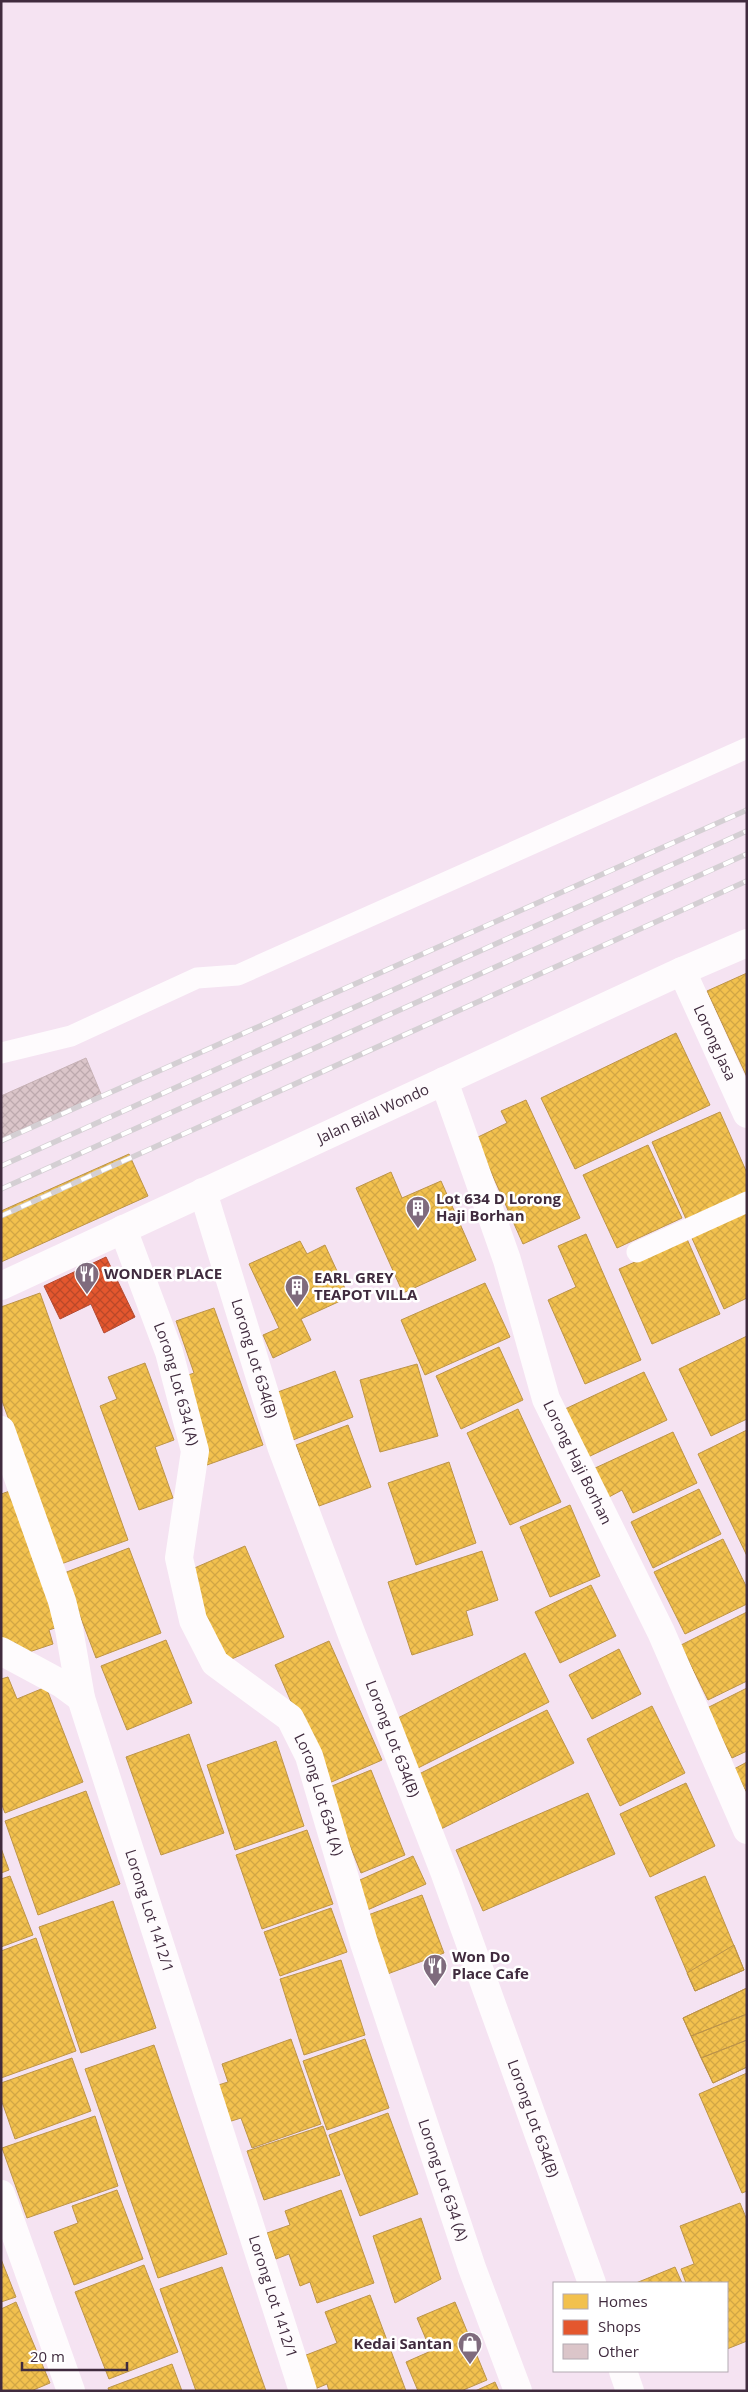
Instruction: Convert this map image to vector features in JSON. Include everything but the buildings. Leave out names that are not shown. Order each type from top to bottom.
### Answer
[{"type":"street","name":"Jalan Bilal Wondo","points":[[1,1286],[123,1228],[682,971],[747,943]]},
{"type":"street","name":"Lorong Jasa","points":[[682,971],[747,1114]]},
{"type":"street","name":"Lorong Haji Borhan","points":[[444,1081],[507,1260],[546,1399],[661,1632],[747,1830]]},
{"type":"street","name":"Lorong Lot 634(B)","points":[[203,1192],[281,1446],[355,1645],[445,1874],[592,2282]]},
{"type":"street","name":"Lorong Lot 634 (A)","points":[[123,1228],[169,1352],[195,1450],[179,1558],[193,1620],[215,1663],[290,1718],[309,1756],[364,1943],[472,2268],[518,2391]]},
{"type":"street","name":"Lorong Lot 1412/1","points":[[1,1430],[62,1601],[81,1698],[302,2391]]},
{"type":"street","points":[[1,1650],[62,1684],[81,1698]]},
{"type":"street","points":[[1,2194],[71,2391]]},
{"type":"street","points":[[623,2372],[630,2391]]},
{"type":"lane","points":[[1,1053],[71,1036],[198,978],[238,976],[747,748]]},
{"type":"lane","points":[[637,1252],[747,1202]]},
{"type":"railway","points":[[1,1141],[747,810]]},
{"type":"railway","points":[[1,1166],[747,831]]},
{"type":"railway","points":[[1,1189],[747,854]]},
{"type":"railway","points":[[1,1216],[747,881]]},
{"type":"place","name":"Lot 634 D Lorong Haji Borhan","points":[[418,1229]]},
{"type":"place","name":"WONDER PLACE","points":[[87,1295]]},
{"type":"place","name":"EARL GREY TEAPOT VILLA","points":[[297,1308]]},
{"type":"place","name":"Won Do Place Cafe","points":[[435,1987]]},
{"type":"place","name":"Kedai Santan","points":[[470,2365]]}]
